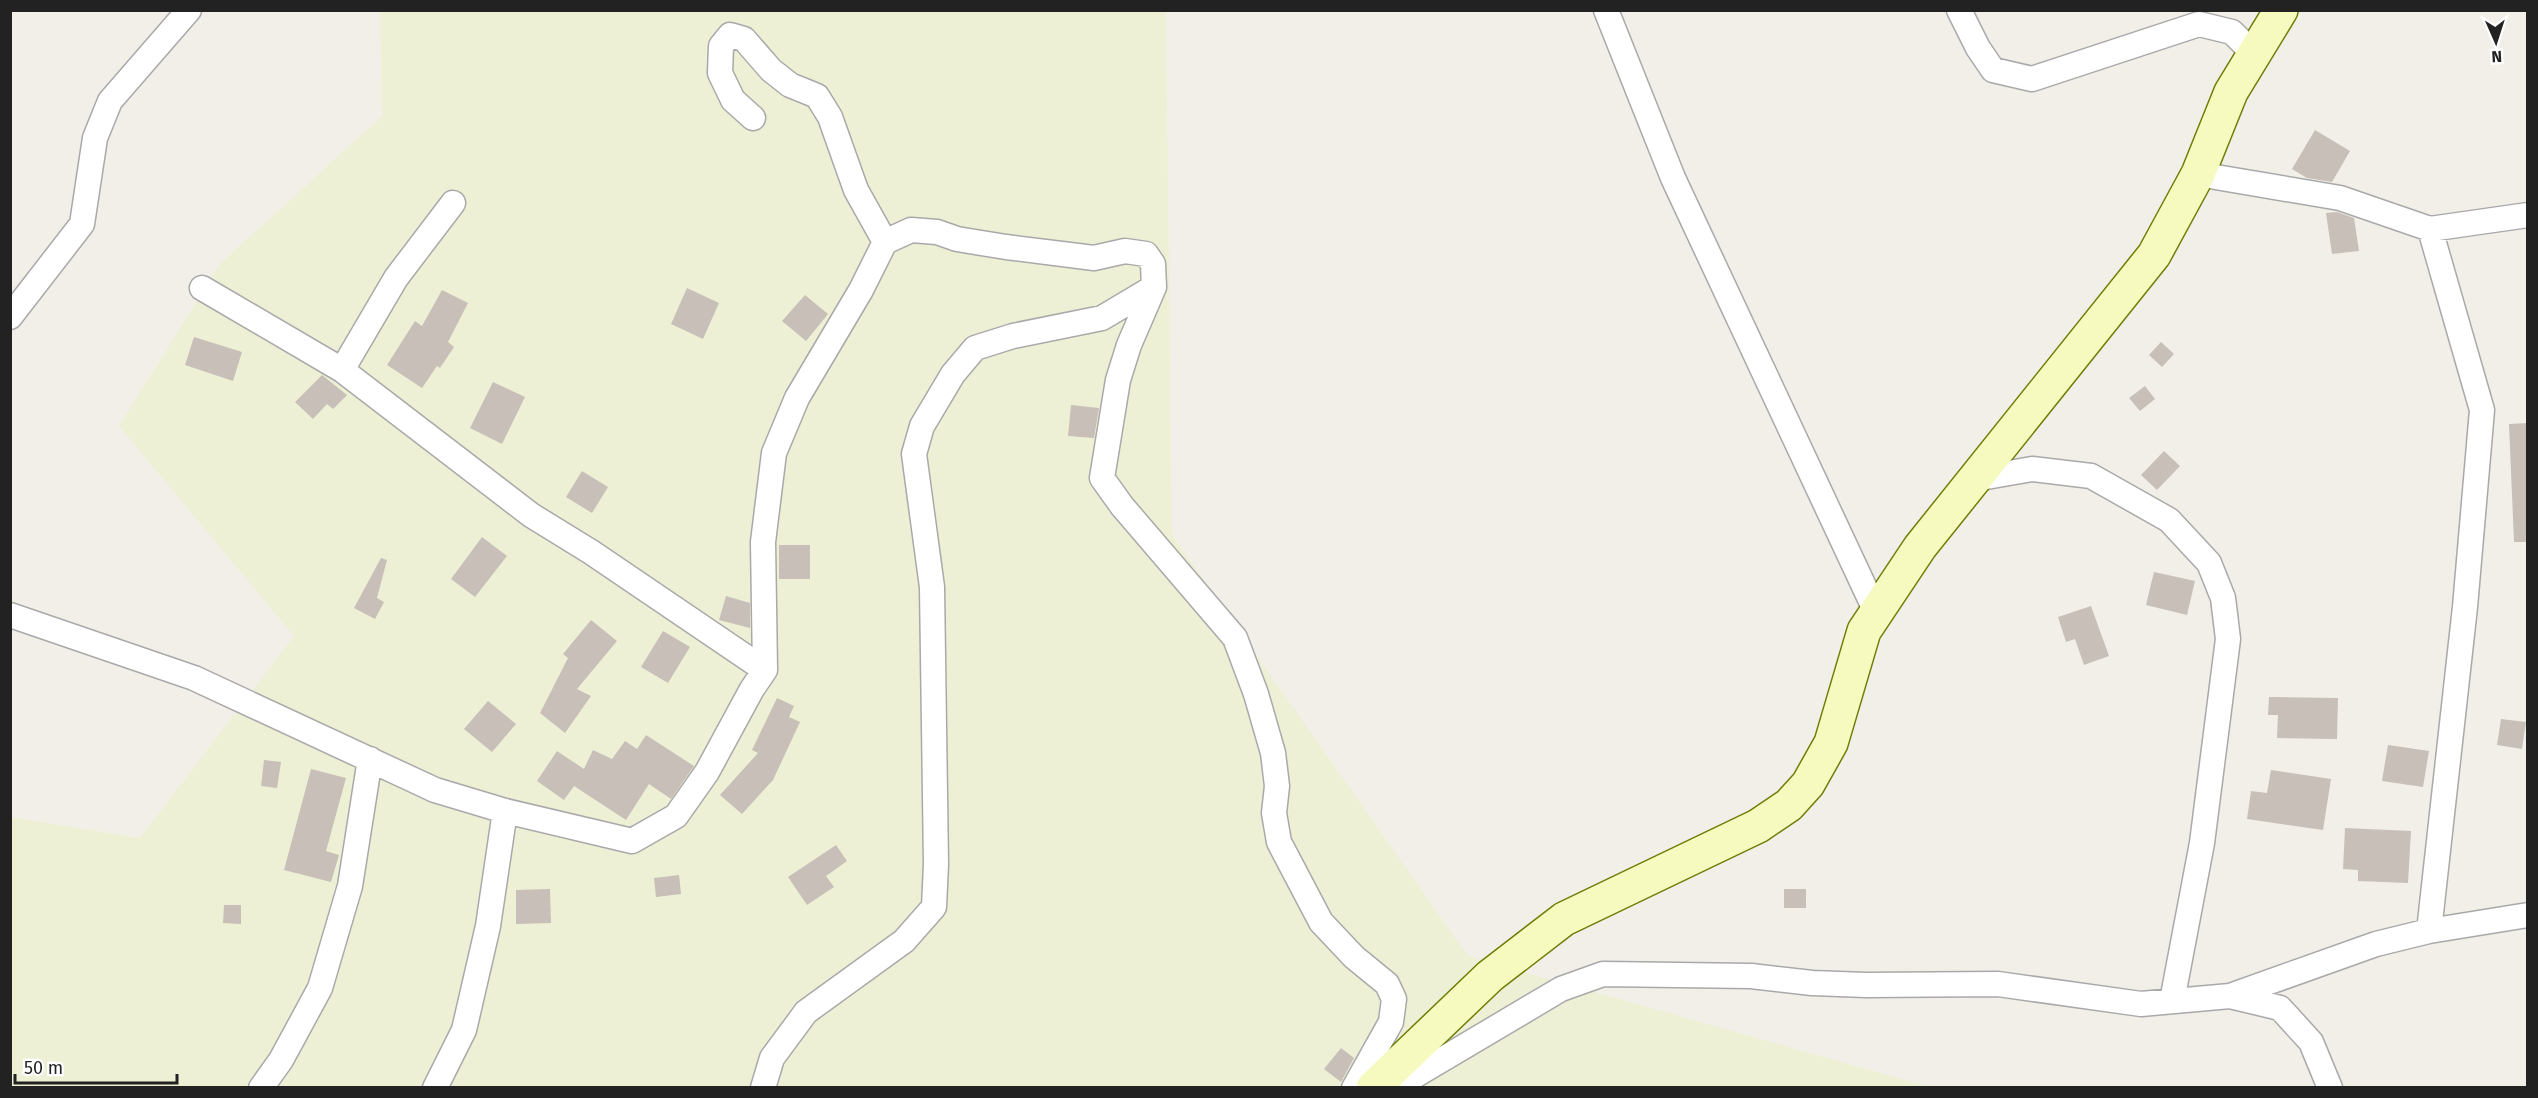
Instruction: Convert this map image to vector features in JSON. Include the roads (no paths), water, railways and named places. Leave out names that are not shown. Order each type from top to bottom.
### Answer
[{"type":"street","points":[[10,317],[81,224],[95,138],[110,101],[189,10]]},
{"type":"street","points":[[1606,10],[1674,178],[1877,614]]},
{"type":"street","points":[[1959,10],[1978,48],[1993,70],[2032,79],[2199,24],[2232,32],[2254,54]]},
{"type":"street","points":[[1372,1088],[1490,976],[1564,919],[1758,826],[1789,805],[1808,784],[1831,743],[1864,631],[1920,547],[2154,255],[2198,174],[2231,92],[2281,10]]},
{"type":"street","points":[[753,118],[733,100],[720,73],[720,46],[730,35],[744,39],[771,70],[790,86],[817,96],[830,117],[856,190],[885,242]]},
{"type":"street","points":[[2198,174],[2340,198],[2430,229],[2528,215]]},
{"type":"street","points":[[342,370],[396,278],[453,203]]},
{"type":"street","points":[[2428,931],[2466,607],[2482,410],[2430,229]]},
{"type":"street","points":[[10,615],[194,678],[435,790],[505,811],[632,841],[676,816],[707,772],[752,688],[765,669],[763,542],[774,453],[797,398],[861,290],[885,242],[911,230],[937,232],[957,239],[1006,247],[1094,258],[1125,251],[1146,255],[1154,264],[1154,287],[1129,345],[1118,380],[1102,478],[1122,506],[1235,638],[1256,694],[1273,753],[1277,786],[1274,813],[1279,842],[1321,922],[1354,957],[1387,984],[1394,999],[1391,1022],[1354,1088]]},
{"type":"street","points":[[763,1088],[772,1058],[806,1012],[904,941],[934,907],[936,864],[932,587],[915,454],[922,426],[952,374],[975,348],[1013,336],[1102,318],[1154,287]]},
{"type":"street","points":[[202,288],[342,370],[531,515],[591,552],[765,669]]},
{"type":"street","points":[[1975,479],[2032,469],[2091,476],[2169,520],[2209,563],[2223,598],[2228,639],[2202,843],[2172,1001]]},
{"type":"street","points":[[261,1088],[281,1060],[320,988],[350,886],[370,759]]},
{"type":"street","points":[[435,1088],[464,1030],[488,926],[505,811]]},
{"type":"street","points":[[1394,1088],[1561,989],[1603,974],[1751,976],[1812,983],[1866,985],[1998,984],[2141,1004],[2230,996],[2376,944],[2428,931],[2528,915]]},
{"type":"street","points":[[2230,996],[2280,1008],[2312,1042],[2330,1088]]}]
